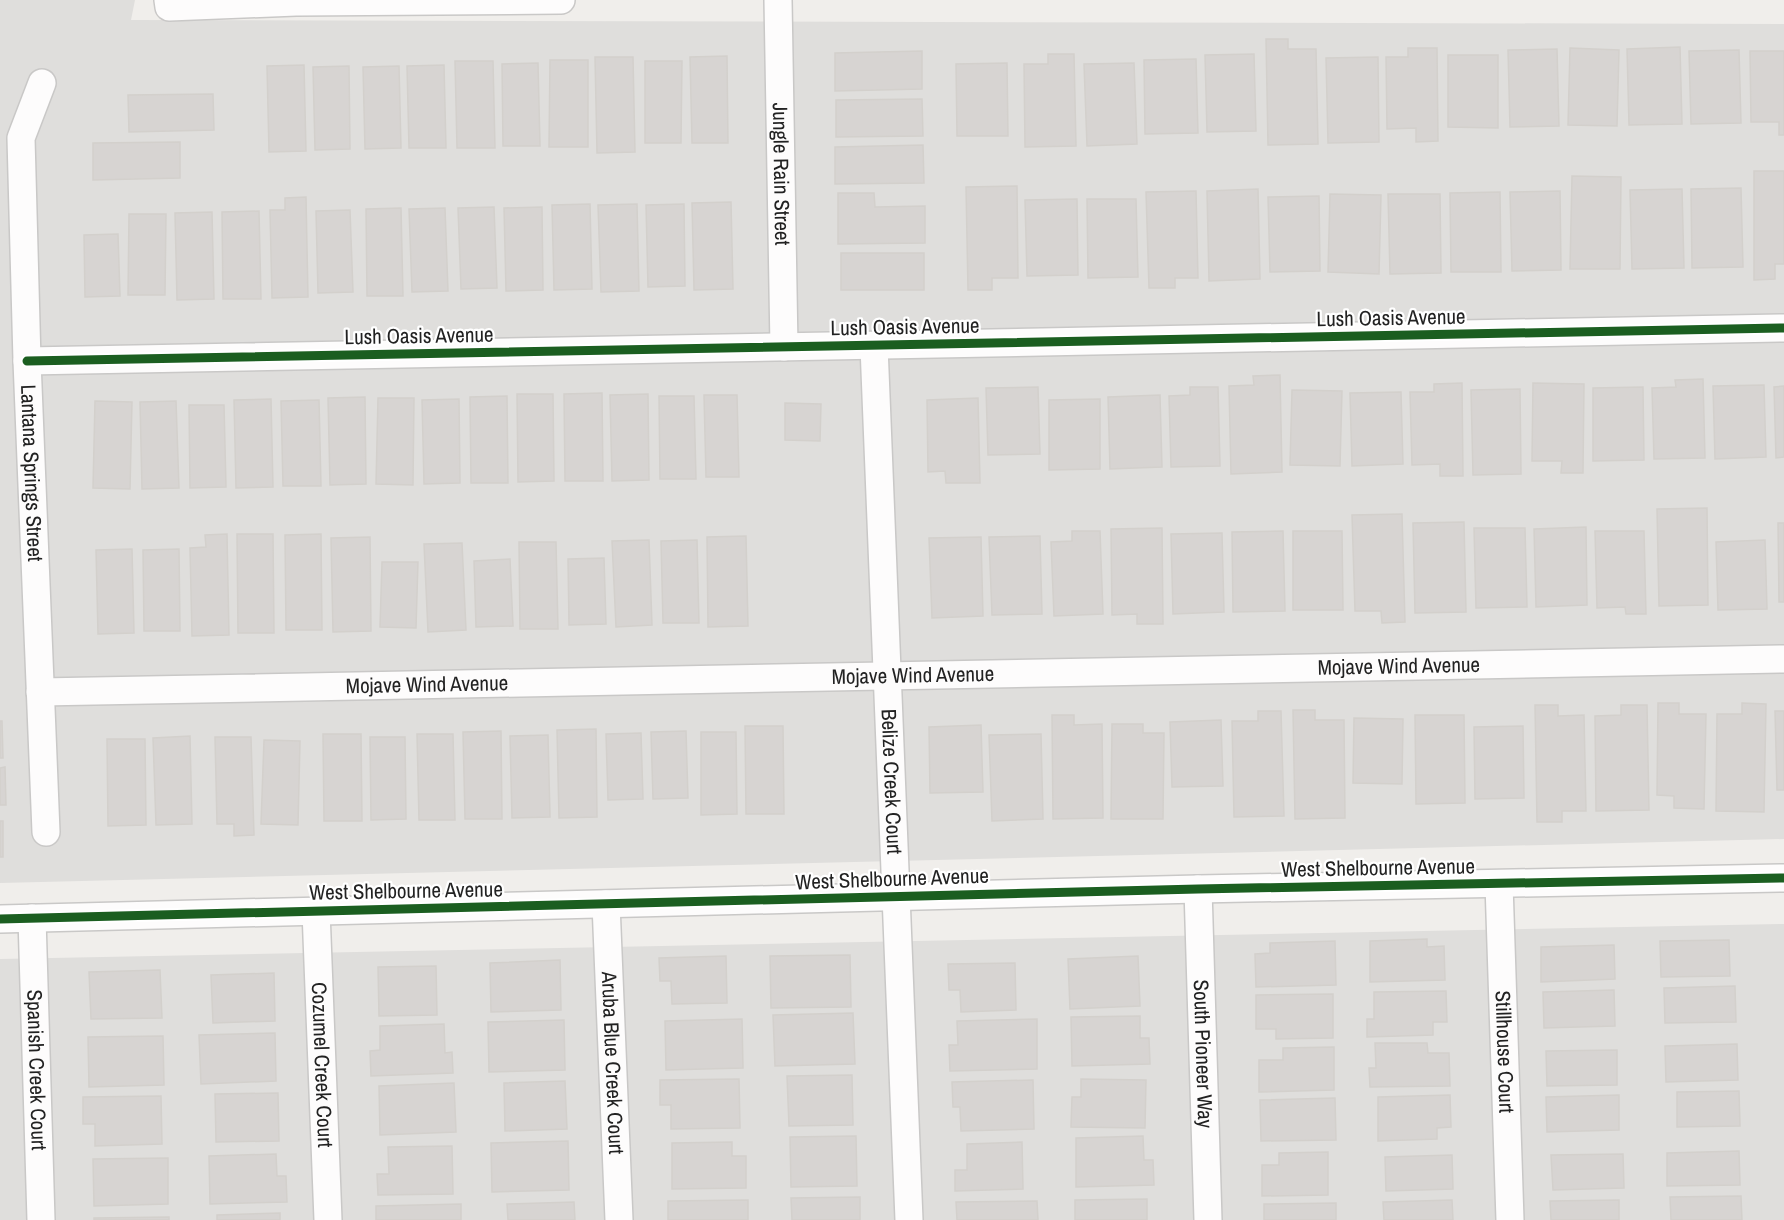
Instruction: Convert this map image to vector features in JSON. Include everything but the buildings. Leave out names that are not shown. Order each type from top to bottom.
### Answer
[{"type":"street","points":[[169,4],[561,0]]},
{"type":"street","name":"Jungle Rain Street","points":[[778,0],[784,347]]},
{"type":"street","name":"Lantana Springs Street","points":[[42,83],[21,138],[27,361],[46,832]]},
{"type":"street","name":"Lush Oasis Avenue","points":[[27,361],[1784,328]]},
{"type":"street","name":"Belize Creek Court","points":[[874,345],[909,1220]]},
{"type":"street","name":"Mojave Wind Avenue","points":[[40,692],[1784,659]]},
{"type":"street","points":[[1784,878],[1784,896]]},
{"type":"street","name":"West Shelbourne Avenue","points":[[0,919],[1198,889],[1784,878]]},
{"type":"street","name":"Stillhouse Court","points":[[1499,884],[1510,1220]]},
{"type":"street","name":"South Pioneer Way","points":[[1198,889],[1209,1220]]},
{"type":"street","name":"Aruba Blue Creek Court","points":[[606,904],[618,1220]]},
{"type":"street","name":"Cozumel Creek Court","points":[[315,911],[328,1220]]},
{"type":"street","name":"Spanish Creek Court","points":[[33,918],[40,1220]]},
{"type":"shaded area","points":[[0,0],[135,0],[131,20],[1784,24],[1784,839],[0,883]]},
{"type":"shaded area","points":[[1784,924],[1784,1220],[0,1220],[0,959]]},
{"type":"cycle path","points":[[27,361],[1784,328]]},
{"type":"cycle path","points":[[0,919],[1198,889],[1784,878]]}]
